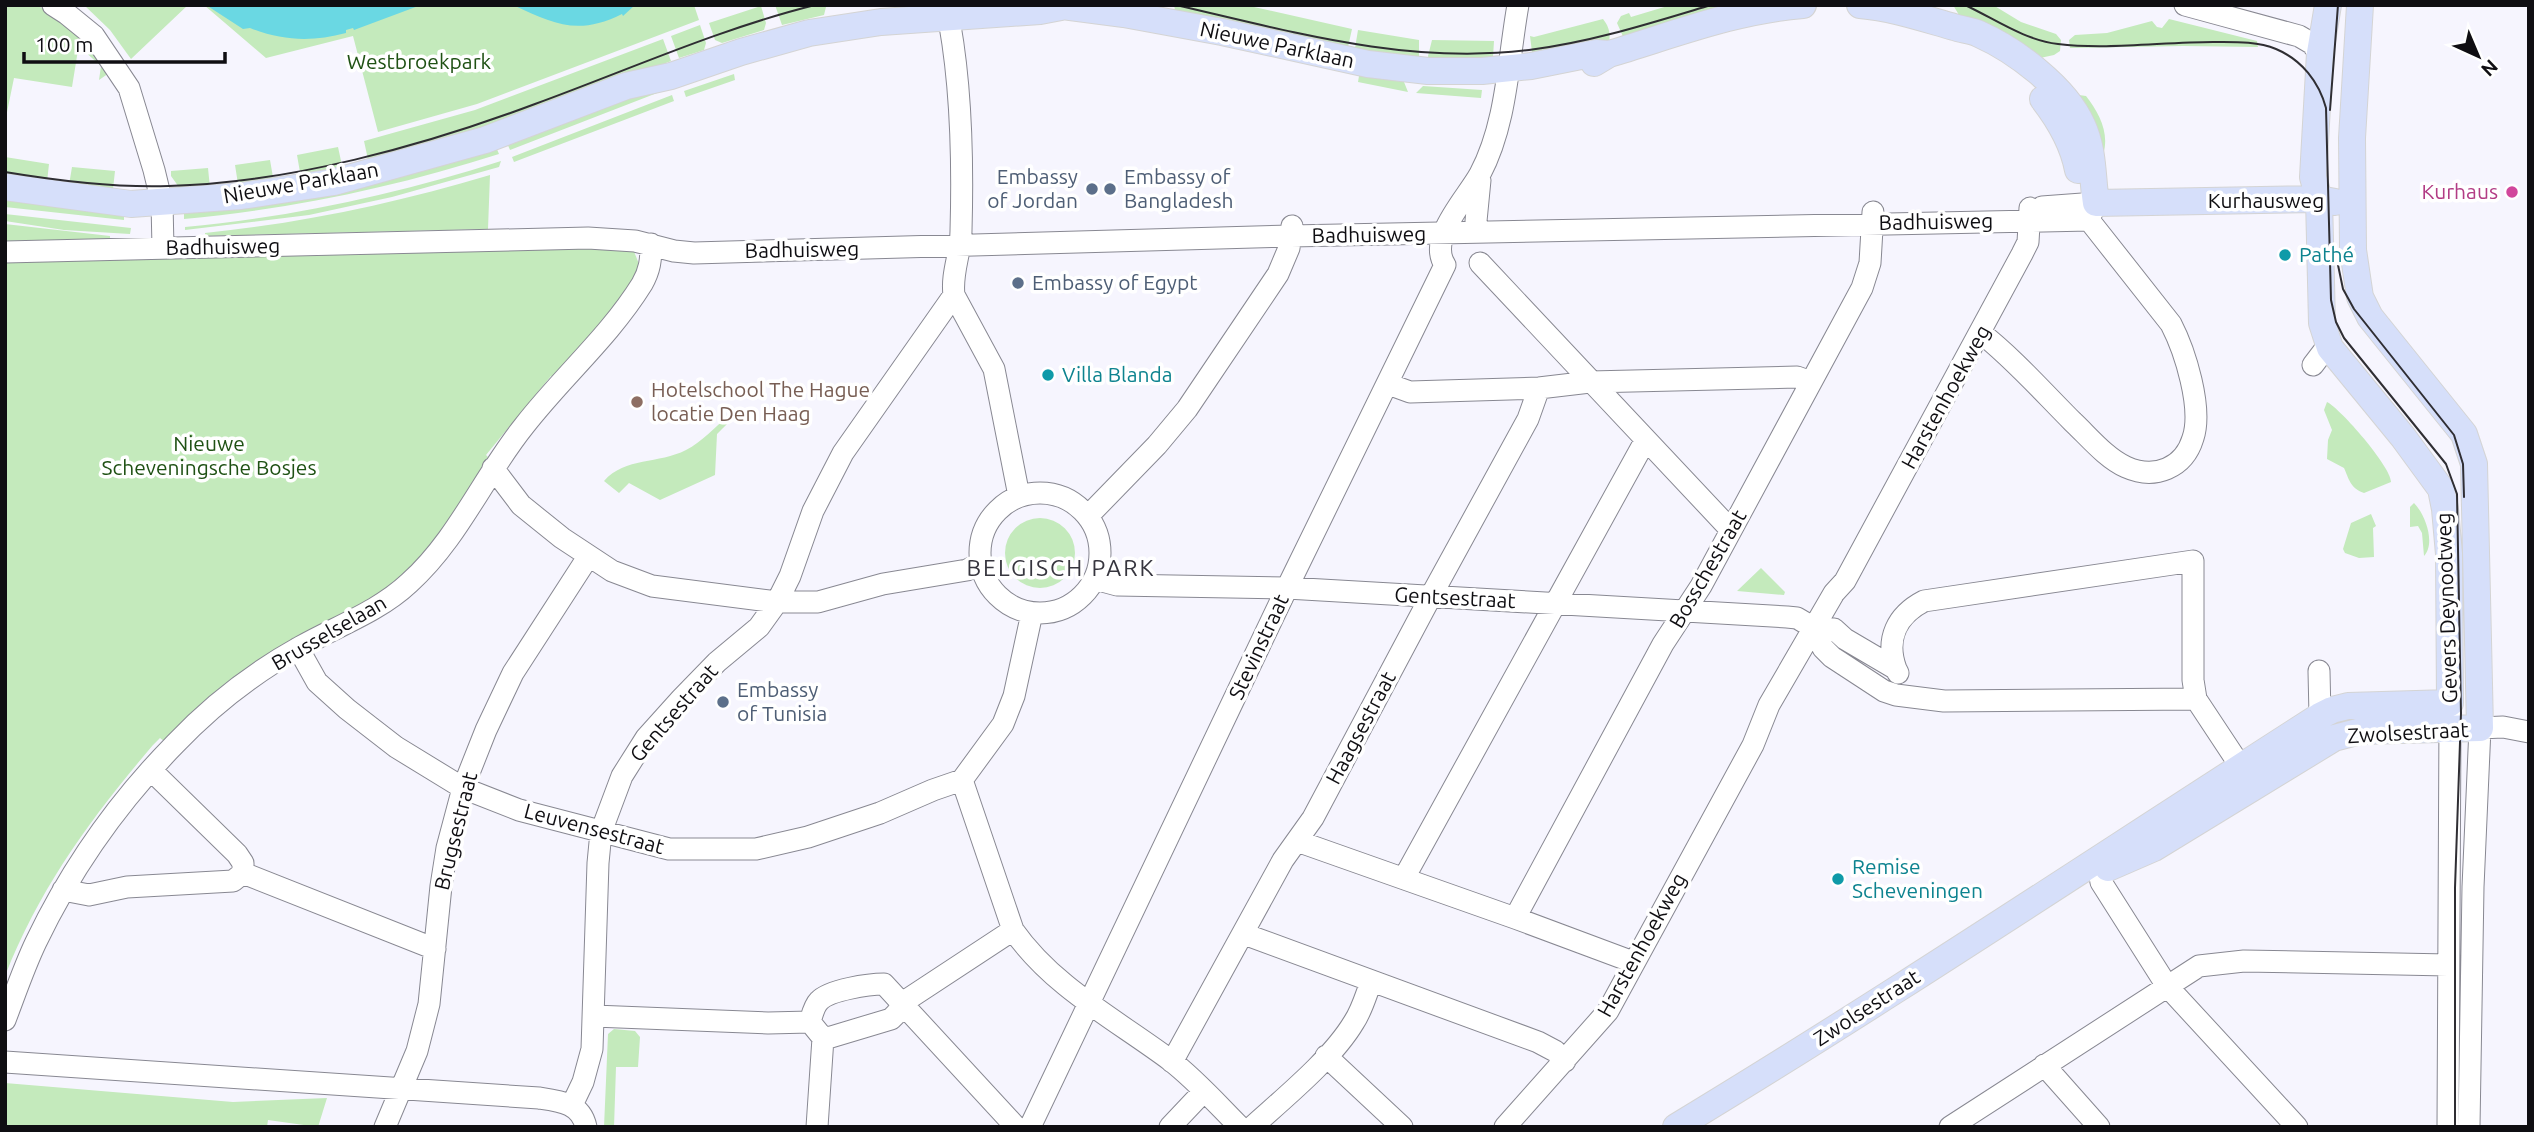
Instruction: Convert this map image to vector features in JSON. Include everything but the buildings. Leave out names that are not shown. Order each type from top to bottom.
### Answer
[{"type":"main road","name":"Nieuwe Parklaan","points":[[5,187],[131,204],[241,196],[334,182],[485,140],[626,86],[674,64],[767,33],[833,17],[914,5]]},
{"type":"main road","name":"Nieuwe Parklaan","points":[[626,86],[671,76],[741,52],[817,32],[947,12],[1040,11],[1058,6],[1125,10],[1368,64],[1428,71],[1482,71],[1507,76],[1596,53],[1609,54],[1750,13],[1803,5]]},
{"type":"main road","points":[[1860,5],[1943,18],[1972,42],[2009,65],[2041,96],[2059,120],[2073,149],[2088,210]]},
{"type":"main road","name":"Gevers Deynootweg","points":[[2328,5],[2320,54],[2313,177],[2319,207],[2321,354],[2335,355],[2433,475],[2441,489],[2449,554],[2451,703]]},
{"type":"main road","name":"Gevers Deynootweg","points":[[2360,5],[2352,138],[2355,261],[2360,297],[2392,346],[2464,434],[2472,455],[2480,728]]},
{"type":"main road","name":"Kurhausweg","points":[[2088,210],[2354,205]]},
{"type":"main road","name":"Zwolsestraat","points":[[1676,1127],[2057,887],[2099,865],[2320,716],[2348,706],[2451,703]]},
{"type":"main road","name":"Zwolsestraat","points":[[2099,865],[2154,848],[2334,738],[2361,731],[2480,728]]},
{"type":"street","points":[[53,5],[94,36],[129,88],[162,203],[163,248]]},
{"type":"street","points":[[1447,227],[1482,171],[1496,133],[1518,5]]},
{"type":"street","points":[[2185,5],[2299,36],[2311,43],[2320,54]]},
{"type":"street","points":[[947,12],[959,117],[961,240],[955,267],[954,295],[994,369],[1019,496]]},
{"type":"street","points":[[1482,171],[1479,228],[1488,245],[1487,256],[1480,263],[1731,530]]},
{"type":"street","points":[[1981,332],[2090,439],[2124,466],[2144,474],[2169,470],[2189,451],[2195,433],[2191,375],[2181,343],[2171,324],[2088,210]]},
{"type":"street","name":"Badhuisweg","points":[[5,252],[588,238],[650,244],[692,240],[961,240],[2030,214],[2088,210]]},
{"type":"street","name":"Harstenhoekweg","points":[[1506,1127],[1608,1011],[1753,745],[1769,705],[1820,632],[1833,593],[1845,581],[1981,332],[2028,242],[2030,214]]},
{"type":"street","name":"Bosschestraat","points":[[1516,918],[1663,644],[1731,530],[1862,288],[1870,263],[1873,218]]},
{"type":"street","name":"Stevinstraat","points":[[1030,1127],[1287,588],[1445,265],[1440,249],[1447,227]]},
{"type":"street","points":[[1088,516],[1157,445],[1187,409],[1278,274],[1286,260],[1292,231]]},
{"type":"street","name":"Brusselselaan","points":[[5,1020],[35,944],[63,890],[106,826],[151,770],[219,704],[298,648],[372,611],[409,583],[446,544],[493,468],[523,426],[599,343],[620,316],[652,265],[650,244]]},
{"type":"street","name":"Badhuisweg","points":[[1445,265],[1467,267],[1480,263]]},
{"type":"street","name":"Gentsestraat","points":[[572,1105],[583,1082],[592,1049],[601,832],[622,776],[646,738],[682,698],[717,662],[759,627],[790,576],[813,511],[843,453],[954,295]]},
{"type":"street","points":[[1388,384],[1410,392],[1539,388],[1590,382],[1797,377],[1811,382]]},
{"type":"street","name":"Haagsestraat","points":[[1172,1062],[1283,860],[1313,818],[1528,419],[1539,388]]},
{"type":"street","points":[[1404,878],[1645,441]]},
{"type":"street","points":[[493,468],[521,505],[588,557],[612,571],[652,586],[776,602],[818,602],[883,584],[967,570],[981,563]]},
{"type":"street","points":[[1037,493],[1056,495],[1073,502],[1088,516],[1098,533],[1101,559],[1095,579],[1082,597],[1068,607],[1051,612],[1032,613],[1013,607],[999,597],[986,580],[981,563],[981,545],[985,528],[1001,507],[1019,496],[1037,493]]},
{"type":"street","name":"Brugsestraat","points":[[384,1127],[417,1051],[427,1013],[440,886],[463,788],[513,673],[588,557]]},
{"type":"street","points":[[1912,698],[1896,669],[1891,643],[1896,626],[1905,613],[1924,601],[2193,561],[2193,680],[2196,699],[2241,767]]},
{"type":"street","name":"Gentsestraat","points":[[1095,579],[1117,585],[1287,588],[1787,617],[1797,618],[1820,632]]},
{"type":"street","points":[[1032,613],[1014,696],[1003,724],[962,780],[1013,930],[1048,972],[1172,1062],[1240,1127]]},
{"type":"street","points":[[1896,669],[1845,639],[1834,629],[1820,632],[1832,657],[1884,691],[1912,698],[1944,701],[2196,699]]},
{"type":"street","name":"Leuvensestraat","points":[[298,648],[317,681],[347,709],[396,747],[463,788],[519,810],[669,849],[756,849],[808,838],[962,780]]},
{"type":"street","points":[[2319,671],[2320,716]]},
{"type":"street","name":"Zwolsestraat","points":[[2451,703],[2480,728]]},
{"type":"street","name":"Gevers Deynootweg","points":[[2448,1127],[2451,703]]},
{"type":"street","points":[[2480,728],[2503,727],[2529,732]]},
{"type":"street","name":"Gevers Deynootweg","points":[[2469,1127],[2480,728]]},
{"type":"street","points":[[151,770],[237,854],[243,863],[243,873]]},
{"type":"street","points":[[1297,841],[1633,962]]},
{"type":"street","points":[[2099,865],[2101,882],[2167,985],[2297,1127]]},
{"type":"street","points":[[63,890],[89,895],[127,887],[233,881],[243,873]]},
{"type":"street","points":[[243,873],[435,949]]},
{"type":"street","points":[[594,1016],[768,1023],[816,1030],[831,1037],[891,1019],[902,1003],[1013,930]]},
{"type":"street","points":[[1244,934],[1538,1042],[1555,1051],[1565,1061]]},
{"type":"street","points":[[1956,1125],[2167,985],[2199,967],[2221,962],[2448,965]]},
{"type":"street","points":[[1252,1127],[1344,1037],[1356,1020],[1371,982]]},
{"type":"street","points":[[817,1127],[817,1003],[825,996],[870,984],[884,984],[1016,1127]]},
{"type":"street","points":[[1326,1056],[1402,1127]]},
{"type":"street","points":[[5,1062],[539,1098],[572,1105],[584,1117],[586,1127]]},
{"type":"street","points":[[2044,1065],[2099,1127]]},
{"type":"street","points":[[1170,1127],[1204,1091]]},
{"type":"green space","points":[[5,5],[36,6],[56,14],[64,19],[112,71],[99,80],[101,66],[83,50],[78,50],[72,87],[14,78],[5,122]]},
{"type":"green space","points":[[84,5],[188,5],[131,59],[110,30]]},
{"type":"green space","name":"Westbroekpark","points":[[204,5],[694,5],[699,20],[477,104],[378,132],[353,36],[266,58]]},
{"type":"green space","points":[[775,5],[826,7],[824,15],[782,25]]},
{"type":"green space","points":[[1174,5],[1245,5],[1352,29],[1348,47],[1176,15]]},
{"type":"green space","points":[[1671,5],[1752,5],[1625,41],[1617,23],[1621,16],[1629,13],[1631,17]]},
{"type":"green space","points":[[1953,5],[1993,5],[2021,22],[2056,34],[2061,40],[2060,51],[2040,58],[1959,15]]},
{"type":"green space","points":[[761,6],[766,23],[764,30],[722,43],[715,40],[709,23]]},
{"type":"green space","points":[[1603,19],[1609,32],[1608,46],[1532,52],[1530,36]]},
{"type":"green space","points":[[2169,19],[2257,41],[2258,47],[2070,48],[2069,40],[2075,35],[2107,33],[2152,21],[2162,28]]},
{"type":"green space","points":[[700,25],[706,43],[704,50],[679,58],[671,36]]},
{"type":"green space","points":[[1358,30],[1419,40],[1419,56],[1415,66],[1355,48]]},
{"type":"green space","points":[[663,39],[671,61],[538,113],[369,164],[364,141],[475,110]]},
{"type":"green space","points":[[1432,40],[1494,41],[1493,57],[1481,67],[1431,67],[1428,56]]},
{"type":"green space","points":[[1364,73],[1404,82],[1408,92],[1358,82],[1359,76]]},
{"type":"green space","points":[[734,74],[735,80],[686,97],[684,91]]},
{"type":"green space","points":[[1423,86],[1482,90],[1481,98],[1416,93]]},
{"type":"green space","points":[[670,88],[510,150],[507,143],[635,93]]},
{"type":"green space","points":[[672,95],[674,101],[514,162],[512,157]]},
{"type":"green space","points":[[2079,95],[2086,96],[2102,124],[2105,139],[2103,155],[2078,98]]},
{"type":"green space","points":[[338,147],[343,170],[301,178],[297,155]]},
{"type":"green space","points":[[496,147],[499,154],[383,186],[304,203],[184,219],[184,213]]},
{"type":"green space","points":[[5,157],[49,164],[47,182],[5,180]]},
{"type":"green space","points":[[270,160],[274,183],[238,184],[235,165]]},
{"type":"green space","points":[[501,161],[499,167],[392,197],[309,215],[185,230],[185,227],[345,203]]},
{"type":"green space","points":[[72,167],[115,171],[113,189],[69,185]]},
{"type":"green space","points":[[208,168],[210,188],[181,190],[171,176],[171,171]]},
{"type":"green space","points":[[490,175],[488,229],[205,236],[205,233],[278,224],[349,211]]},
{"type":"green space","points":[[5,198],[105,214],[124,212],[124,220],[5,207]]},
{"type":"green space","points":[[5,214],[131,228],[130,234],[64,230],[5,221]]},
{"type":"green space","points":[[5,224],[110,236],[110,239],[5,241]]},
{"type":"green space","name":"Nieuwe Scheveningsche Bosjes","points":[[542,247],[633,249],[641,269],[612,313],[554,377],[551,376],[486,455],[488,457],[451,521],[404,576],[165,742],[160,738],[153,745],[69,854],[34,913],[5,976],[5,258]]},
{"type":"green space","points":[[2327,402],[2365,439],[2391,482],[2364,493],[2353,486],[2344,468],[2327,459],[2328,440],[2332,430],[2324,410]]},
{"type":"green space","points":[[729,415],[732,419],[717,434],[715,475],[660,500],[629,483],[619,493],[604,481],[612,473],[632,464],[676,454],[692,447]]},
{"type":"green space","points":[[2414,503],[2428,529],[2429,544],[2424,556],[2422,533],[2418,526],[2410,527],[2410,507]]},
{"type":"green space","points":[[2371,514],[2376,526],[2373,528],[2374,557],[2359,558],[2345,553],[2343,549],[2351,523]]},
{"type":"green space","points":[[1040,518],[1065,528],[1075,553],[1065,578],[1040,588],[1015,578],[1005,553],[1015,528]]},
{"type":"green space","points":[[1761,568],[1785,592],[1784,595],[1737,591]]},
{"type":"green space","points":[[614,1029],[635,1031],[640,1037],[638,1067],[616,1067],[614,1127],[604,1127],[608,1034]]},
{"type":"green space","points":[[5,1083],[233,1102],[327,1098],[318,1127],[268,1120],[267,1127],[5,1127]]},
{"type":"water","points":[[206,5],[421,5],[354,30],[346,30],[346,33],[309,39],[286,38],[250,28],[243,29]]},
{"type":"water","points":[[513,5],[635,5],[623,16],[622,14],[592,25],[579,26],[541,18]]},
{"type":"tram line","points":[[5,172],[87,183],[169,186],[261,178],[308,170],[402,148],[447,134],[535,104],[709,38],[815,5]]},
{"type":"tram line","points":[[1176,5],[1307,35],[1439,53],[1529,50],[1576,42],[1711,5]]},
{"type":"tram line","points":[[1965,5],[2022,34],[2058,44],[2115,46],[2229,42],[2269,46],[2294,59],[2314,81],[2323,98],[2326,108],[2331,300],[2336,322],[2344,338],[2446,464],[2457,494],[2461,713],[2455,888],[2455,1127]]},
{"type":"tram line","points":[[2330,110],[2338,5]]},
{"type":"tram line","points":[[2338,265],[2343,289],[2354,309],[2454,435],[2463,464],[2464,497]]},
{"type":"place","name":"Embassy of Jordan","points":[[1092,189]]},
{"type":"place","name":"Embassy of Bangladesh","points":[[1110,189]]},
{"type":"place","name":"Kurhaus","points":[[2512,192]]},
{"type":"place","name":"Pathé","points":[[2285,255]]},
{"type":"place","name":"Embassy of Egypt","points":[[1018,283]]},
{"type":"place","name":"Villa Blanda","points":[[1048,375]]},
{"type":"place","name":"Hotelschool The Hague locatie Den Haag","points":[[637,402]]},
{"type":"place","name":"Embassy of Tunisia","points":[[723,702]]},
{"type":"place","name":"Remise Scheveningen","points":[[1838,879]]},
{"type":"district","name":"BELGISCH PARK","points":[[1061,568]]}]
